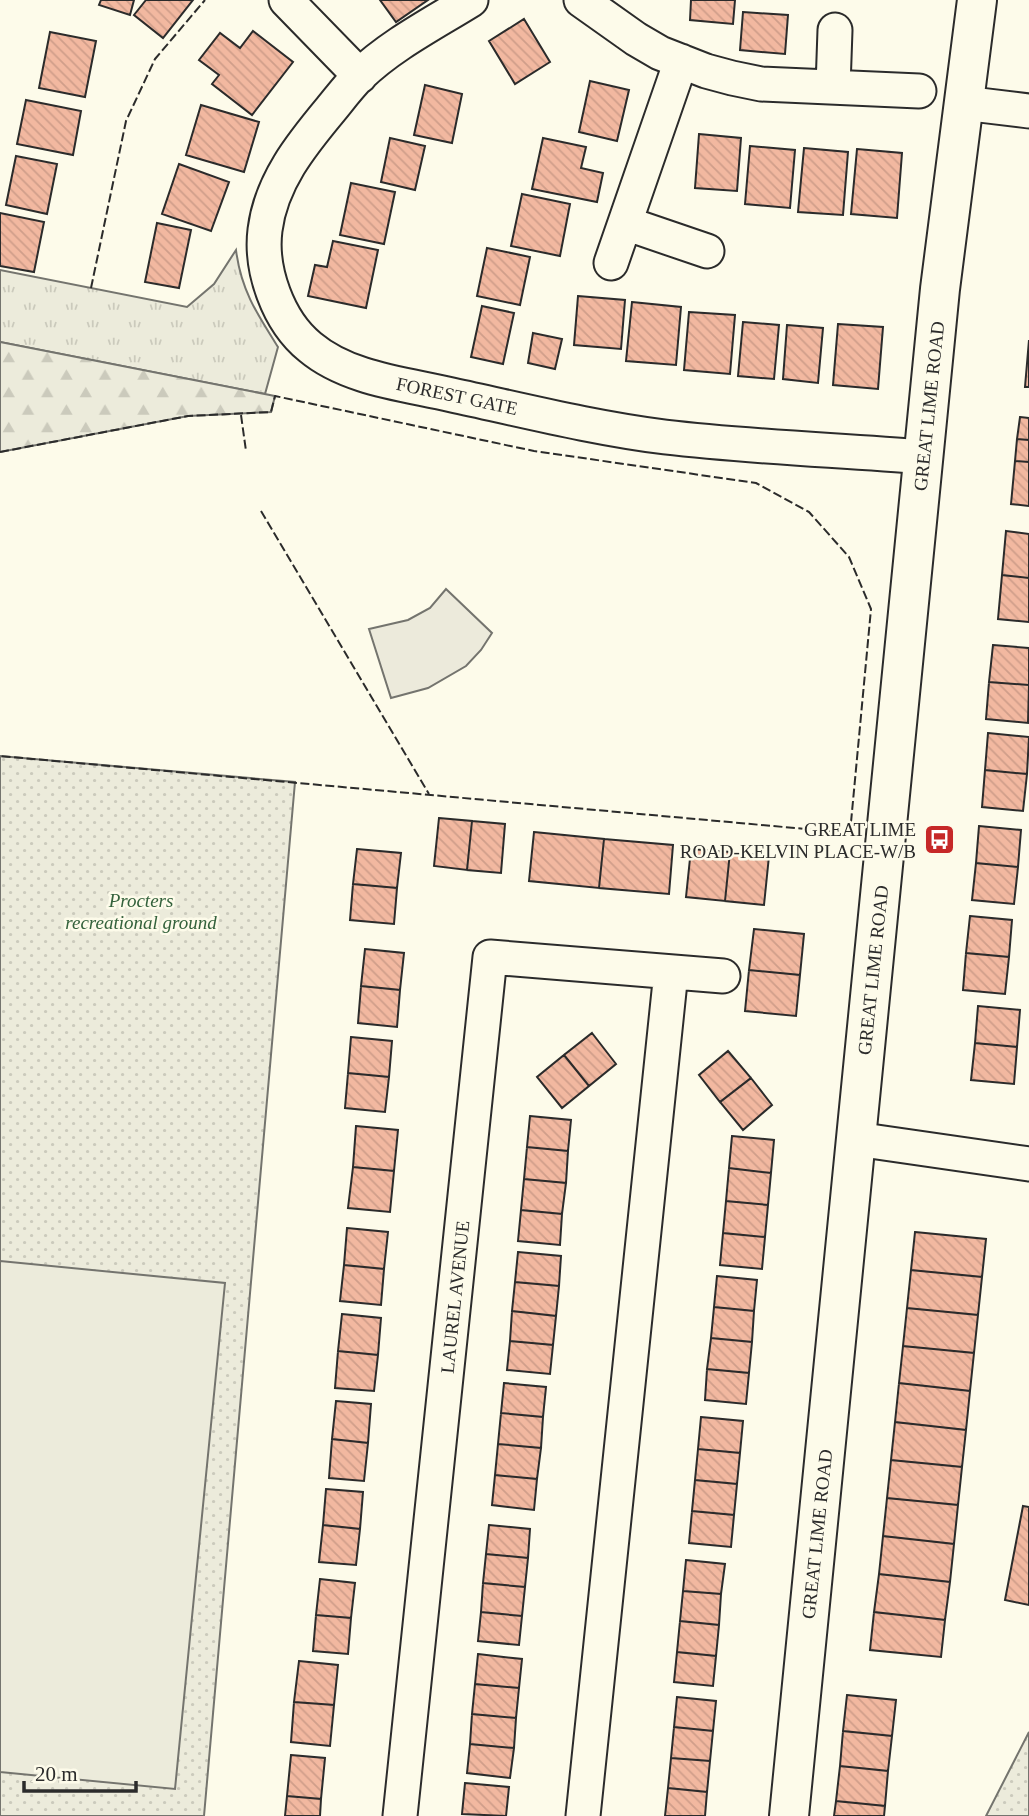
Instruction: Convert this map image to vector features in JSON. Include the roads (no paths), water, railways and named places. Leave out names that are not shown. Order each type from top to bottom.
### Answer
[{"type":"main road","name":"GREAT LIME ROAD","points":[[789,1816],[940,289],[977,0]]},
{"type":"street","points":[[286,0],[359,75]]},
{"type":"street","name":"FOREST GATE","points":[[471,0],[391,51],[359,75],[295,154],[278,183],[268,209],[264,258],[269,282],[293,329],[310,347],[332,361],[382,379],[572,421],[664,437],[924,457]]},
{"type":"street","points":[[581,0],[636,39],[706,71],[761,84],[919,91]]},
{"type":"street","points":[[833,87],[835,30]]},
{"type":"street","points":[[611,263],[681,61]]},
{"type":"street","points":[[963,103],[1029,110]]},
{"type":"street","points":[[625,223],[707,251]]},
{"type":"street","name":"LAUREL AVENUE","points":[[401,1816],[490,957],[723,976]]},
{"type":"street","points":[[583,1816],[671,972]]},
{"type":"street","points":[[856,1139],[1029,1164]]},
{"type":"place","name":"GREAT LIME ROAD-KELVIN PLACE-W/B","points":[[939,840]]},
{"type":"park label","name":"Procters recreational ground","points":[[141,911]]}]
